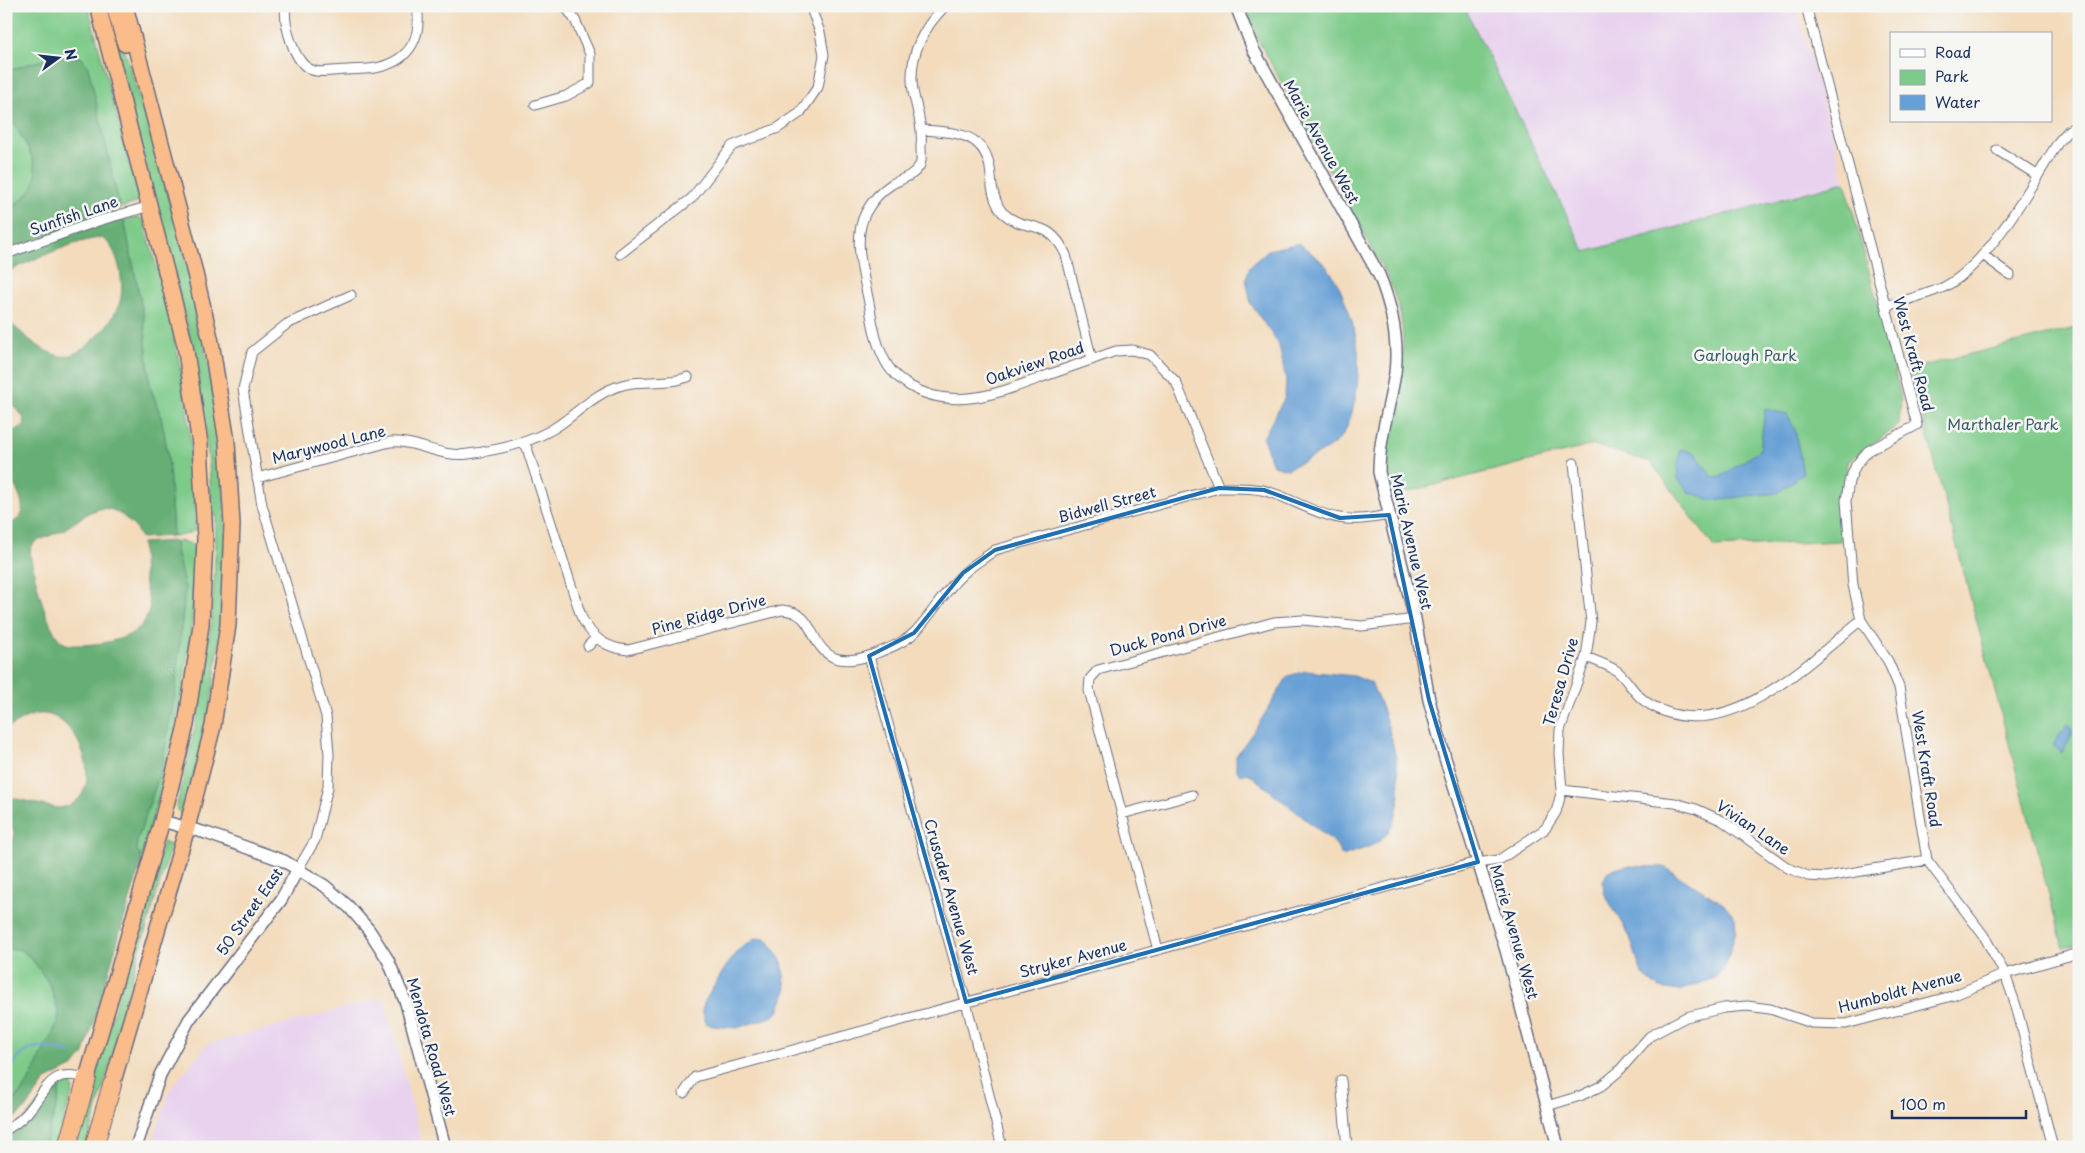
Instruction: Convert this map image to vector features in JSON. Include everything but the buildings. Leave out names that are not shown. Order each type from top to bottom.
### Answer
[{"type":"highway","points":[[67,1147],[162,821],[184,735],[196,670],[204,586],[205,519],[200,444],[193,385],[181,326],[98,6]]},
{"type":"highway","points":[[114,6],[142,98],[167,164]]},
{"type":"highway","points":[[94,1147],[188,828],[212,733],[224,666],[231,585],[232,503],[227,442],[215,362],[202,302],[125,6]]},
{"type":"street","points":[[286,6],[284,13],[294,51],[311,70],[326,71],[379,68],[394,62],[407,53],[416,38],[419,18],[417,6]]},
{"type":"street","points":[[535,105],[566,96],[590,83],[590,54],[575,20],[565,6]]},
{"type":"street","points":[[620,254],[692,198],[732,146],[778,128],[800,113],[818,87],[824,55],[820,32],[810,6]]},
{"type":"street","name":"Oakview Road","points":[[945,6],[932,19],[918,42],[912,68],[913,90],[922,130],[920,165],[911,175],[890,185],[877,196],[866,212],[860,231],[860,250],[874,334],[888,366],[902,380],[920,392],[939,398],[963,399],[997,394],[1116,351],[1132,350],[1150,355],[1176,382],[1219,488]]},
{"type":"street","name":"Marie Avenue West","points":[[1236,6],[1253,49],[1378,276],[1390,306],[1396,335],[1396,358],[1380,448],[1379,466],[1415,619],[1432,710],[1445,758],[1506,950],[1558,1147]]},
{"type":"street","name":"West Kraft Road","points":[[1806,6],[1917,425],[1868,451],[1856,465],[1849,481],[1846,501],[1853,585],[1861,620],[1888,661],[1900,688],[1926,860],[1984,936],[2005,974],[2016,1006],[2053,1147]]},
{"type":"street","points":[[1886,306],[1944,287],[1966,272],[1992,245],[2059,141],[2069,130],[2079,125]]},
{"type":"street","points":[[922,130],[960,133],[975,141],[988,159],[994,199],[1001,211],[1014,221],[1045,229],[1060,242],[1066,255],[1092,360]]},
{"type":"street","points":[[1997,150],[2037,175]]},
{"type":"street","name":"Sunfish Lane","points":[[6,254],[98,221],[150,206]]},
{"type":"street","points":[[1982,255],[2010,275]]},
{"type":"street","name":"50 Street East","points":[[136,1147],[160,1075],[189,1020],[281,900],[315,840],[328,787],[329,754],[326,716],[262,506],[243,388],[252,352],[288,324],[351,295]]},
{"type":"street","name":"Marywood Lane","points":[[257,478],[390,442],[406,442],[454,455],[471,454],[525,442],[558,426],[594,397],[617,386],[634,382],[669,381],[688,378]]},
{"type":"street","name":"Pine Ridge Drive","points":[[525,442],[581,616],[587,628],[596,638],[616,649],[634,649],[775,611],[787,611],[799,614],[808,622],[819,646],[830,656],[845,660],[869,656]]},
{"type":"street","name":"Teresa Drive","points":[[1478,862],[1500,860],[1545,829],[1556,812],[1562,790],[1559,754],[1560,730],[1586,657],[1591,622],[1574,463]]},
{"type":"street","name":"Bidwell Street","points":[[869,656],[894,646],[914,633],[964,573],[995,550],[1219,488],[1241,487],[1264,490],[1318,513],[1340,518],[1364,519],[1389,515]]},
{"type":"street","name":"Duck Pond Drive","points":[[1158,950],[1089,690],[1090,678],[1098,670],[1274,622],[1302,620],[1362,626],[1415,619]]},
{"type":"street","points":[[1586,657],[1618,672],[1641,699],[1666,712],[1688,717],[1710,717],[1734,710],[1778,687],[1861,620]]},
{"type":"street","points":[[588,646],[596,638]]},
{"type":"street","name":"Crusader Avenue West","points":[[869,656],[966,1002],[1002,1147]]},
{"type":"street","name":"Vivian Lane","points":[[1562,790],[1675,804],[1696,809],[1723,821],[1788,868],[1808,876],[1826,877],[1926,860]]},
{"type":"street","points":[[1122,814],[1192,795]]},
{"type":"street","name":"Mendota Road West","points":[[162,821],[284,860],[325,886],[349,907],[369,930],[388,960],[406,1003],[445,1147]]},
{"type":"street","name":"Stryker Avenue","points":[[684,1093],[695,1077],[1478,862]]},
{"type":"street","name":"Humboldt Avenue","points":[[1547,1106],[1580,1096],[1601,1086],[1618,1072],[1650,1036],[1686,1017],[1724,1008],[1746,1006],[1770,1009],[1812,1023],[1846,1024],[1952,996],[2005,974],[2079,954]]},
{"type":"street","points":[[6,1130],[27,1113],[53,1079],[71,1075],[87,1078]]},
{"type":"street","points":[[1341,1080],[1347,1147]]},
{"type":"highlighted area","points":[[1219,488],[1264,490],[1340,518],[1389,515],[1429,700],[1478,862],[966,1002],[869,656],[914,633],[963,573],[995,550]]},
{"type":"shaded area","points":[[1464,6],[1796,6],[1845,182],[1585,252]]},
{"type":"shaded area","points":[[384,998],[423,1147],[150,1147],[171,1089],[207,1044]]},
{"type":"green space","points":[[6,6],[88,6],[138,196],[136,203],[120,208],[89,72],[82,59],[72,55],[64,56],[31,63],[6,72]]},
{"type":"green space","points":[[105,6],[111,6],[169,197],[186,261],[212,390],[221,456],[225,541],[216,667],[202,746],[184,813],[180,814],[176,808],[193,735],[206,663],[213,590],[216,515],[212,514],[209,464],[202,404],[187,324]]},
{"type":"green space","name":"Garlough Park","points":[[1245,6],[1464,6],[1585,252],[1845,182],[1891,354],[1901,399],[1899,425],[1848,462],[1840,541],[1714,547],[1651,462],[1593,445],[1391,496],[1386,469],[1386,449],[1400,375],[1403,343],[1400,312],[1395,295],[1387,276],[1256,36]]},
{"type":"green space","points":[[75,56],[82,58],[88,66],[120,208],[109,214],[6,250],[6,210],[19,202],[28,193],[36,177],[32,158],[27,147],[6,111],[6,72],[34,62]]},
{"type":"green space","points":[[6,111],[27,146],[35,167],[36,176],[35,184],[27,196],[6,210]]},
{"type":"green space","points":[[139,217],[144,221],[163,293],[180,366],[187,407],[193,468],[196,530],[184,535],[173,536],[169,466],[165,437],[161,417],[150,386],[144,318],[124,220]]},
{"type":"green space","points":[[113,220],[124,220],[144,318],[150,386],[161,417],[169,466],[173,536],[141,538],[135,527],[123,516],[113,510],[103,508],[90,512],[63,530],[35,542],[31,547],[30,554],[41,600],[55,633],[62,642],[67,644],[91,644],[121,638],[139,628],[149,611],[144,580],[142,543],[174,541],[185,589],[175,695],[161,770],[137,841],[137,850],[142,859],[84,1054],[74,1066],[46,1080],[27,1107],[6,1126],[6,1111],[28,1083],[55,1028],[59,1015],[51,987],[31,957],[19,949],[6,949],[6,851],[11,844],[14,834],[6,813],[6,796],[59,808],[75,802],[84,791],[87,777],[80,744],[59,719],[40,714],[25,718],[6,729],[6,525],[16,520],[21,514],[22,507],[6,462],[6,434],[22,427],[25,423],[23,416],[6,398],[6,319],[31,341],[45,350],[60,356],[69,356],[87,346],[111,319],[120,302],[122,286],[119,267],[113,249],[102,238],[68,246],[6,273],[6,257]]},
{"type":"green space","name":"Marthaler Park","points":[[2079,327],[2079,944],[2063,948],[1910,369]]},
{"type":"green space","points":[[174,541],[186,542],[196,547],[192,620],[175,728],[148,835],[146,834],[145,836],[148,837],[142,859],[137,851],[137,841],[161,770],[176,685],[185,589]]},
{"type":"green space","points":[[163,842],[171,845],[116,1031],[119,1032],[86,1147],[74,1147]]},
{"type":"green space","points":[[12,947],[25,952],[39,968],[51,987],[59,1015],[55,1028],[28,1083],[6,1111],[8,1011],[6,949]]},
{"type":"green space","points":[[65,1079],[71,1082],[73,1090],[56,1147],[44,1147],[59,1098],[60,1080]]},
{"type":"green space","points":[[60,1080],[59,1098],[44,1147],[6,1147],[6,1134],[21,1122]]},
{"type":"water","points":[[1299,243],[1328,268],[1338,286],[1348,308],[1357,342],[1358,371],[1352,414],[1340,439],[1326,449],[1287,469],[1273,465],[1263,438],[1285,397],[1286,380],[1279,345],[1251,304],[1246,279],[1250,266],[1268,250]]},
{"type":"water","points":[[1765,409],[1787,414],[1795,430],[1803,473],[1778,493],[1711,500],[1689,492],[1678,479],[1677,465],[1680,449],[1695,453],[1712,476],[1718,478],[1760,450]]},
{"type":"water","points":[[1306,671],[1354,676],[1371,683],[1386,719],[1397,765],[1399,788],[1397,810],[1390,828],[1378,842],[1342,856],[1335,843],[1248,773],[1240,775],[1236,769],[1236,756],[1256,728],[1288,676]]},
{"type":"water","points":[[2067,724],[2070,726],[2072,733],[2062,753],[2053,745]]},
{"type":"water","points":[[1626,866],[1664,867],[1725,905],[1735,918],[1736,931],[1725,967],[1715,978],[1679,991],[1659,988],[1642,974],[1630,937],[1604,893],[1603,881],[1608,871]]},
{"type":"water","points":[[756,938],[767,939],[782,962],[786,990],[778,1012],[771,1017],[737,1028],[713,1026],[706,1023],[702,1009],[705,1001],[725,968],[740,949]]},
{"type":"waterway","points":[[6,16],[11,6]]},
{"type":"waterway","points":[[6,1074],[19,1057],[32,1048],[49,1048],[70,1053]]},
{"type":"waterway","points":[[14,1143],[15,1147]]}]
